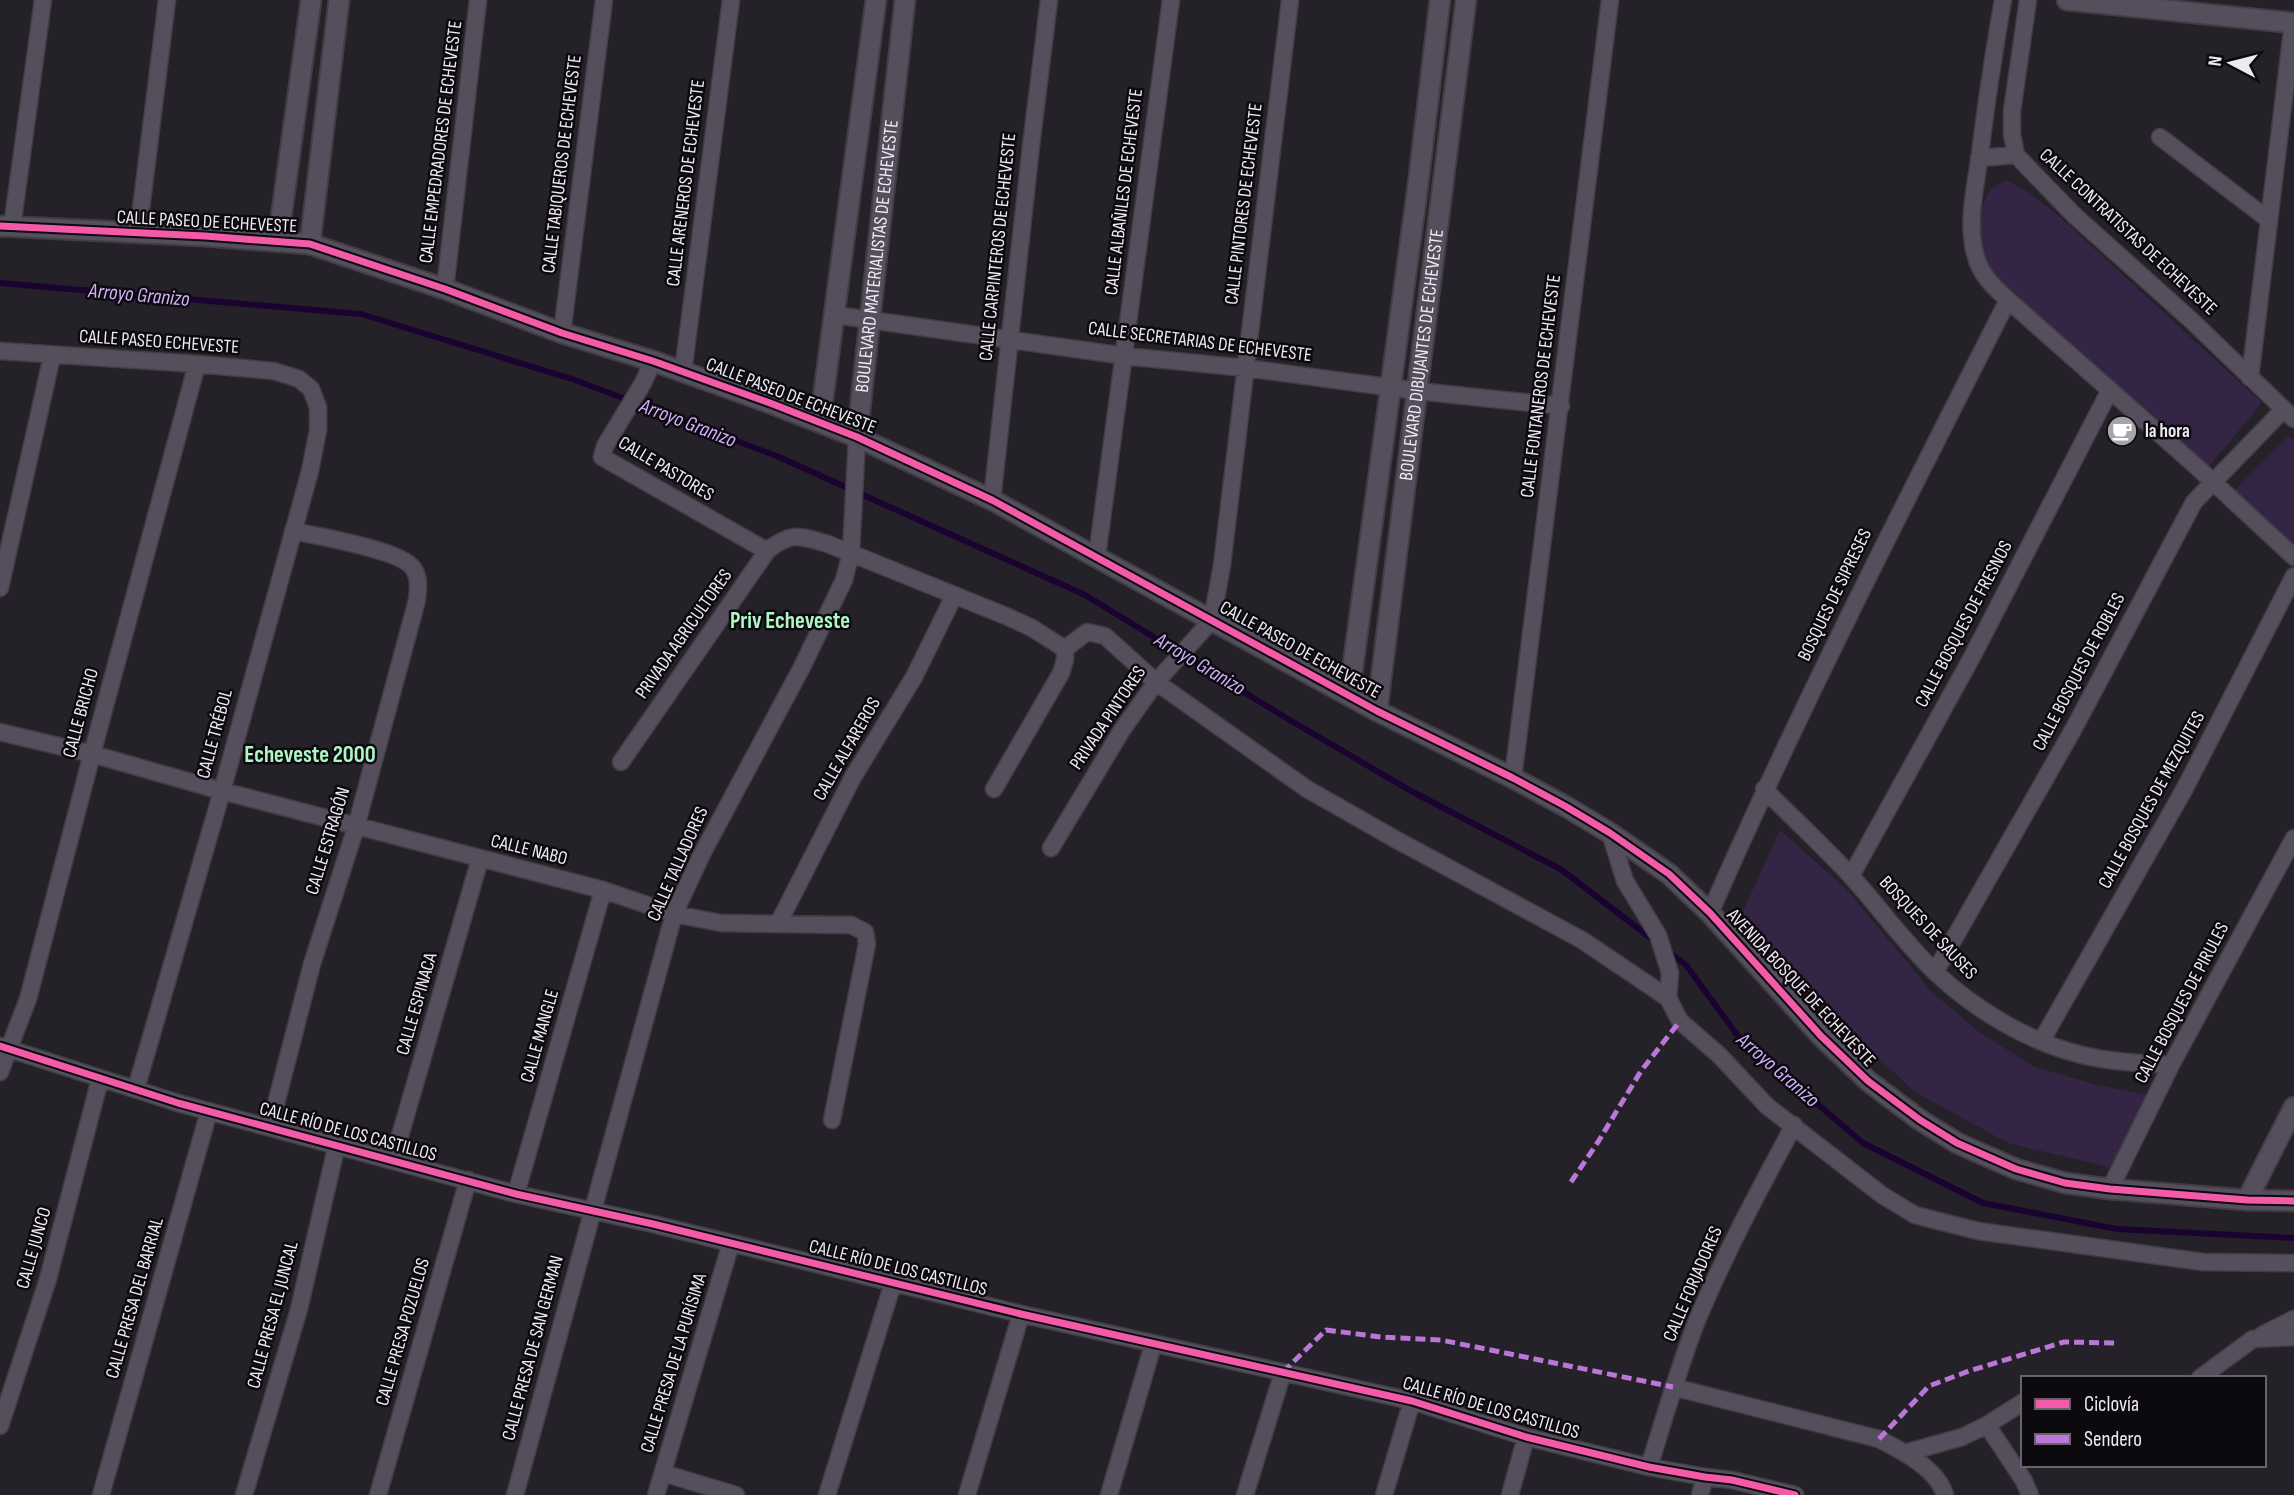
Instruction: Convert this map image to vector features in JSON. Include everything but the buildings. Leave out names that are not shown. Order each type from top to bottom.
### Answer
[{"type":"street","points":[[6,227],[43,0]]},
{"type":"street","points":[[138,233],[167,0]]},
{"type":"street","points":[[278,240],[311,0]]},
{"type":"street","points":[[310,244],[339,0]]},
{"type":"street","name":"CALLE EMPEDRADORES DE ECHEVESTE","points":[[445,289],[478,0]]},
{"type":"street","name":"CALLE TABIQUEROS DE ECHEVESTE","points":[[562,333],[604,0]]},
{"type":"street","name":"CALLE ARENEROS DE ECHEVESTE","points":[[683,372],[731,0]]},
{"type":"street","name":"BOULEVARD MATERIALISTAS DE ECHEVESTE","points":[[820,421],[876,0]]},
{"type":"street","name":"BOULEVARD MATERIALISTAS DE ECHEVESTE","points":[[851,547],[857,436],[868,320],[905,0]]},
{"type":"street","name":"CALLE CARPINTEROS DE ECHEVESTE","points":[[992,500],[1049,0]]},
{"type":"street","name":"CALLE ALBAÑILES DE ECHEVESTE","points":[[1097,556],[1171,0]]},
{"type":"street","name":"CALLE PINTORES DE ECHEVESTE","points":[[1212,620],[1222,565],[1290,0]]},
{"type":"street","name":"BOULEVARD DIBUJANTES DE ECHEVESTE","points":[[1349,695],[1418,185],[1440,0]]},
{"type":"street","name":"BOULEVARD DIBUJANTES DE ECHEVESTE","points":[[1377,711],[1466,0]]},
{"type":"street","name":"CALLE FONTANEROS DE ECHEVESTE","points":[[1513,778],[1610,0]]},
{"type":"street","points":[[2003,0],[1989,76],[1972,215],[1977,261],[1988,280],[2008,300],[2214,482],[2294,557]]},
{"type":"street","name":"CALLE CONTRATISTAS DE ECHEVESTE","points":[[2028,0],[2012,111],[2012,134],[2017,155],[2074,215],[2191,320],[2289,414]]},
{"type":"street","points":[[2067,0],[2294,23],[2250,378]]},
{"type":"street","points":[[2160,137],[2269,220]]},
{"type":"street","points":[[1979,158],[2017,155]]},
{"type":"street","name":"CALLE PASEO DE ECHEVESTE","points":[[6,227],[278,240],[310,244],[820,421],[992,500],[1377,711],[1513,778]]},
{"type":"street","name":"BOSQUES DE SIPRESES","points":[[1710,913],[1764,789],[1866,579],[2008,300]]},
{"type":"street","name":"CALLE SECRETARIAS DE ECHEVESTE","points":[[835,315],[1125,356],[1560,406]]},
{"type":"street","name":"CALLE PASEO ECHEVESTE","points":[[0,351],[197,363],[274,371],[299,379],[311,389]]},
{"type":"street","points":[[1,582],[52,356]]},
{"type":"street","name":"CALLE PASTORES","points":[[653,361],[602,452],[604,460],[767,551]]},
{"type":"street","name":"CALLE BRICHO","points":[[0,1072],[4,1047],[28,999],[197,363]]},
{"type":"street","name":"CALLE TRÉBOL","points":[[136,1089],[310,471],[318,430],[318,407],[311,389]]},
{"type":"street","name":"CALLE BOSQUES DE FRESNOS","points":[[1851,876],[1972,657],[2110,390]]},
{"type":"street","name":"CALLE BOSQUES DE ROBLES","points":[[1935,972],[2073,730],[2194,502],[2289,414]]},
{"type":"street","name":"CALLE ESTRAGÓN","points":[[271,1127],[312,964],[356,827],[411,628],[418,579],[412,566],[390,555],[293,531]]},
{"type":"street","name":"PRIVADA AGRICULTORES","points":[[621,762],[767,551],[788,537],[851,547]]},
{"type":"street","points":[[851,547],[954,596],[1032,628],[1065,649]]},
{"type":"street","name":"CALLE TALLADORES","points":[[593,1212],[674,914],[703,852],[836,598],[846,573],[851,547]]},
{"type":"street","name":"CALLE BOSQUES DE MEZQUITES","points":[[2042,1040],[2185,789],[2294,576]]},
{"type":"street","name":"CALLE ALFAREROS","points":[[778,924],[853,776],[914,677],[954,596]]},
{"type":"street","name":"PRIVADA PINTORES","points":[[1051,848],[1115,741],[1156,682],[1212,620]]},
{"type":"street","points":[[1065,649],[1087,632],[1105,636],[1156,682],[1307,789],[1581,940],[1668,998],[1680,1021],[1719,1055],[1767,1106],[1882,1195],[1915,1215],[1978,1231],[2203,1262],[2294,1263]]},
{"type":"street","points":[[994,789],[1061,673],[1065,649]]},
{"type":"street","name":"CALLE NABO","points":[[0,732],[603,890],[674,914],[721,923],[851,925],[866,932],[867,944],[832,1120]]},
{"type":"street","name":"AVENIDA BOSQUE DE ECHEVESTE","points":[[1513,778],[1610,833],[1669,874],[1710,913],[1821,1036],[1868,1081],[1920,1120],[1957,1143],[2016,1169],[2065,1183],[2247,1200],[2294,1201]]},
{"type":"street","name":"BOSQUES DE SAUSES","points":[[1764,789],[1851,876],[1898,933],[1935,972],[1976,1008],[2008,1026],[2080,1055],[2123,1062],[2171,1065]]},
{"type":"street","points":[[1610,833],[1625,881],[1658,934],[1670,973],[1668,998]]},
{"type":"street","name":"CALLE BOSQUES DE PIRULES","points":[[2110,1189],[2171,1065],[2294,838]]},
{"type":"street","name":"CALLE ESPINACA","points":[[393,1160],[480,859]]},
{"type":"street","name":"CALLE MANGLE","points":[[516,1194],[603,890]]},
{"type":"street","name":"CALLE RÍO DE LOS CASTILLOS","points":[[4,1047],[209,1111],[516,1194],[1153,1345],[1412,1401],[1526,1437],[1649,1466],[1732,1480],[1795,1495]]},
{"type":"street","name":"CALLE JUNCO","points":[[0,1426],[48,1279],[100,1079]]},
{"type":"street","points":[[2247,1200],[2294,1107]]},
{"type":"street","name":"CALLE PRESA DEL BARRIAL","points":[[101,1495],[209,1111]]},
{"type":"street","name":"CALLE FORJADORES","points":[[1649,1466],[1673,1387],[1721,1265],[1794,1125]]},
{"type":"street","name":"CALLE PRESA EL JUNCAL","points":[[244,1495],[299,1309],[337,1144]]},
{"type":"street","name":"CALLE PRESA POZUELOS","points":[[379,1495],[468,1180]]},
{"type":"street","name":"CALLE PRESA DE SAN GERMAN","points":[[515,1495],[593,1212]]},
{"type":"street","name":"CALLE PRESA DE LA PURÍSIMA","points":[[656,1495],[731,1243]]},
{"type":"street","points":[[827,1495],[892,1283]]},
{"type":"street","points":[[967,1495],[1021,1314]]},
{"type":"street","points":[[2203,1376],[2253,1339],[2294,1319]]},
{"type":"street","points":[[2253,1339],[2294,1337]]},
{"type":"street","points":[[1110,1495],[1153,1345]]},
{"type":"street","points":[[1245,1495],[1283,1372]]},
{"type":"street","points":[[1673,1387],[1879,1439],[1905,1453],[1939,1480],[1945,1495]]},
{"type":"street","points":[[1384,1495],[1412,1401]]},
{"type":"street","points":[[1905,1453],[1962,1437],[2021,1403]]},
{"type":"street","points":[[1987,1425],[2024,1481],[2029,1495]]},
{"type":"street","points":[[1510,1495],[1526,1437]]},
{"type":"street","points":[[663,1474],[736,1495]]},
{"type":"street","points":[[1700,1495],[1704,1477]]},
{"type":"shaded area","points":[[2006,180],[2028,192],[2059,216],[2262,403],[2205,471],[2053,334],[1985,265],[1980,230],[1982,208],[1989,191]]},
{"type":"shaded area","points":[[2289,436],[2294,440],[2294,550],[2232,493]]},
{"type":"shaded area","points":[[1780,830],[1847,890],[1931,991],[1979,1032],[2035,1067],[2097,1085],[2148,1095],[2113,1168],[2008,1143],[1915,1092],[1824,1008],[1739,920]]},
{"type":"waterway","name":"Arroyo Granizo","points":[[0,283],[361,314],[575,380],[779,457],[1085,595],[1411,791],[1562,870],[1657,943]]},
{"type":"waterway","name":"Arroyo Granizo","points":[[1668,952],[1686,965],[1738,1036],[1863,1143],[1983,1203],[2117,1229],[2294,1238]]},
{"type":"marked path","points":[[1571,1182],[1641,1071],[1680,1021]]},
{"type":"marked path","points":[[1283,1372],[1326,1330],[1381,1337],[1441,1340],[1673,1387]]},
{"type":"marked path","points":[[1879,1439],[1929,1386],[2064,1342],[2119,1343]]},
{"type":"cycle path","points":[[0,226],[310,244],[445,289],[562,333],[653,361],[857,437],[992,500],[1377,711],[1513,778],[1610,833],[1669,874],[1710,913],[1821,1036],[1868,1081],[1920,1120],[1957,1143],[2016,1169],[2065,1183],[2247,1200],[2294,1201]]},
{"type":"cycle path","points":[[0,1046],[178,1103],[516,1194],[653,1224],[1021,1314],[1412,1401],[1526,1437],[1649,1467],[1732,1480],[1795,1495]]},
{"type":"place","name":"la hora","points":[[2122,431]]},
{"type":"district","name":"Priv Echeveste","points":[[790,621]]},
{"type":"district","name":"Echeveste 2000","points":[[310,755]]}]
